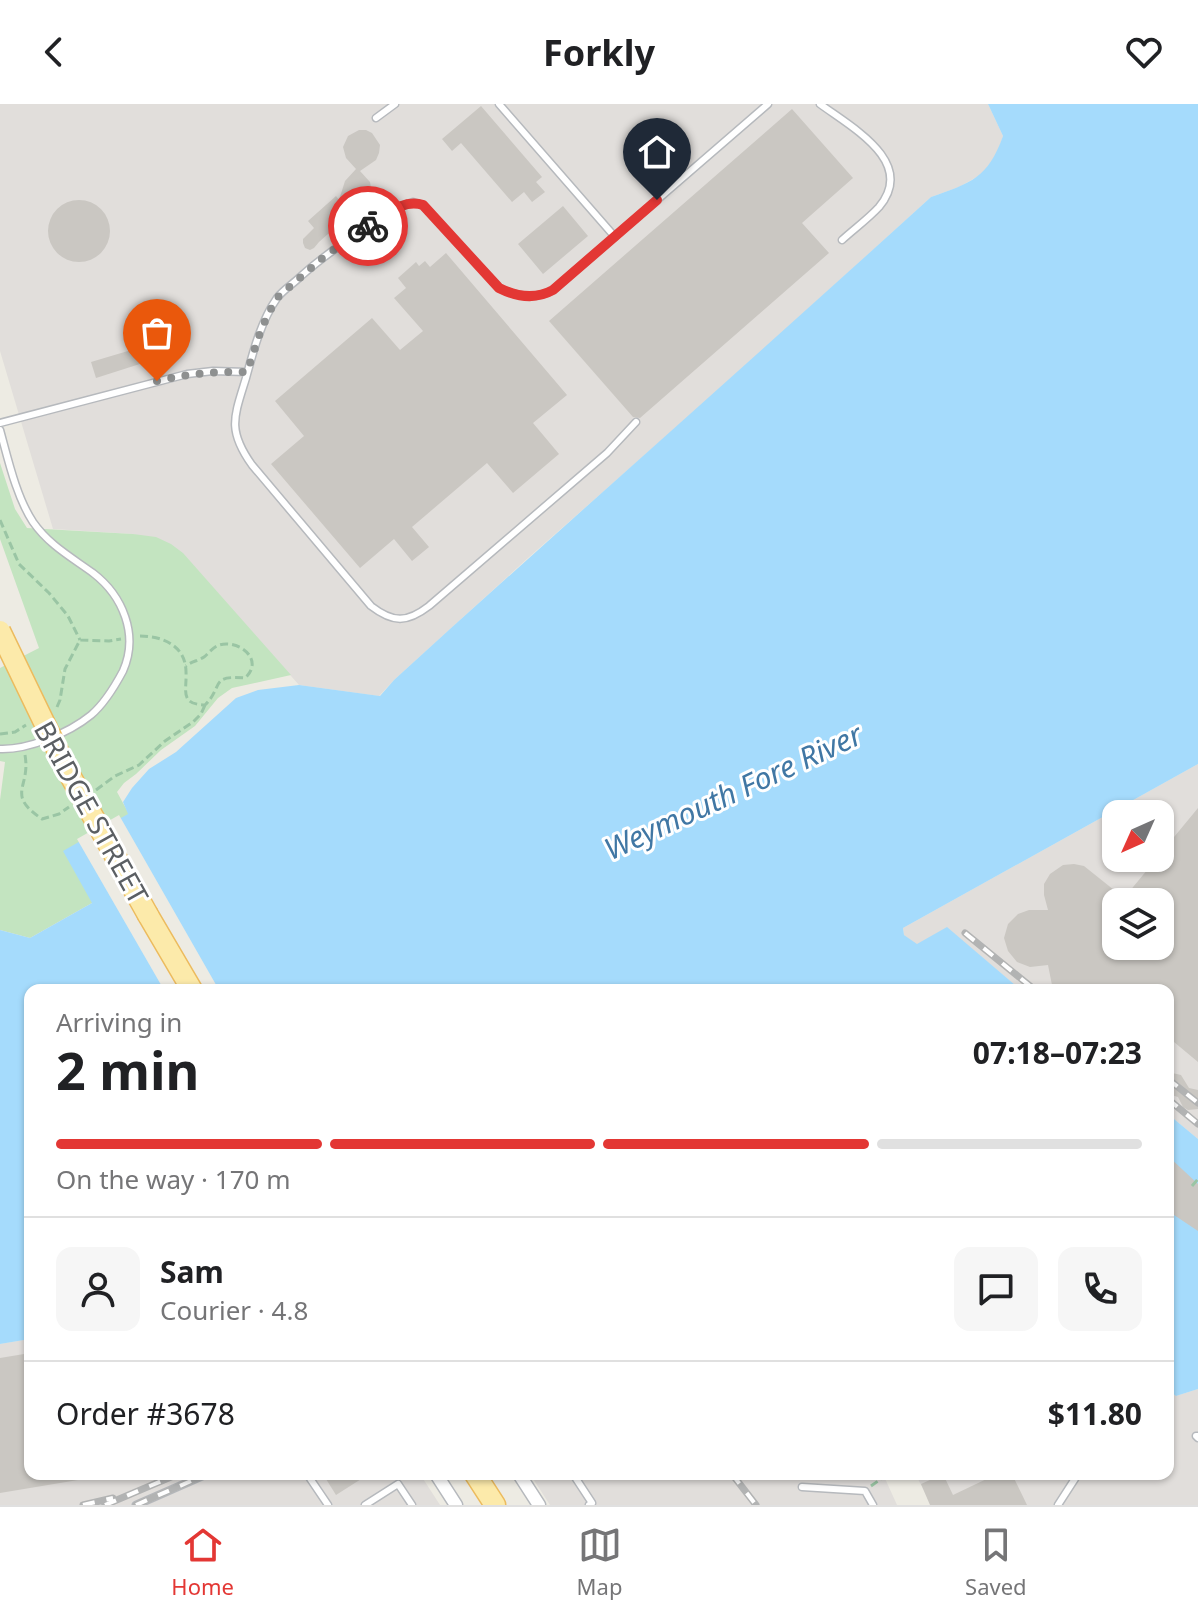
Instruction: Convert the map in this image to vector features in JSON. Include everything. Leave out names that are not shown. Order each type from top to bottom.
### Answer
[{"type":"main road","name":"BRIDGE STREET","points":[[0,631],[67,770],[189,984]]},
{"type":"main road","points":[[479,1480],[495,1505]]},
{"type":"street","points":[[440,1480],[456,1505]]},
{"type":"street","points":[[523,1480],[539,1505]]},
{"type":"lane","points":[[376,118],[395,104]]},
{"type":"lane","points":[[499,104],[615,237]]},
{"type":"lane","points":[[636,422],[607,453],[429,606],[406,619],[382,615],[371,606],[252,465],[234,431],[235,413],[247,372],[264,323],[278,297],[344,241],[401,206],[413,202],[423,205],[499,288],[511,294],[543,296],[768,104]]},
{"type":"lane","points":[[820,104],[876,147],[886,159],[890,172],[885,199],[842,240]]},
{"type":"lane","points":[[0,423],[187,374],[247,372]]},
{"type":"lane","points":[[0,430],[33,522],[59,550],[108,587],[126,617],[130,637],[126,663],[97,710],[86,719],[40,742],[0,749]]},
{"type":"lane","points":[[136,1505],[193,1480]]},
{"type":"lane","points":[[311,1480],[328,1505]]},
{"type":"lane","points":[[577,1480],[592,1503],[589,1505]]},
{"type":"lane","points":[[1058,1505],[1074,1480]]},
{"type":"lane","points":[[365,1505],[398,1484],[412,1505]]},
{"type":"lane","points":[[802,1487],[865,1491],[873,1505]]},
{"type":"path","points":[[0,520],[19,564],[68,616],[80,640]]},
{"type":"path","points":[[80,640],[163,638],[179,651],[186,666],[187,697],[195,704],[205,705]]},
{"type":"path","points":[[57,707],[65,669],[80,640]]},
{"type":"path","points":[[128,769],[139,765],[165,741],[193,722],[221,679],[228,676],[245,678],[252,668],[250,655],[236,646],[218,646],[205,657],[186,666]]},
{"type":"path","points":[[0,734],[15,732],[36,720]]},
{"type":"path","points":[[1192,1186],[1198,1179]]},
{"type":"path","points":[[865,1491],[880,1480]]},
{"type":"shaded area","points":[[0,104],[988,104],[1003,136],[996,157],[982,174],[931,197],[528,558],[379,696],[299,685],[183,554],[133,534],[53,529],[0,351]]},
{"type":"shaded area","points":[[1198,764],[1198,1139],[1174,1119],[1174,984],[1014,984],[947,928],[917,945],[904,935],[903,928],[1102,817],[1102,872],[1174,872],[1174,800],[1133,800]]},
{"type":"shaded area","points":[[24,1340],[24,1480],[424,1480],[440,1505],[0,1505],[0,1344]]},
{"type":"shaded area","points":[[1198,1389],[1198,1505],[931,1505],[918,1480],[1174,1480],[1174,1394]]},
{"type":"shaded area","points":[[534,1480],[886,1480],[897,1505],[550,1505]]},
{"type":"green space","points":[[0,463],[15,509],[27,528],[133,534],[156,537],[171,544],[183,553],[291,675],[232,688],[218,698],[195,726],[161,750],[124,783],[117,792],[129,814],[92,903],[30,938],[0,930],[0,800],[5,762],[0,761],[0,668],[39,648],[0,539]]},
{"type":"water","name":"Weymouth Fore River","points":[[988,104],[1198,104],[1198,764],[1133,800],[1102,800],[1102,817],[903,928],[904,935],[917,944],[947,927],[1014,984],[24,984],[24,1340],[0,1344],[0,930],[30,938],[92,903],[63,851],[128,814],[123,802],[149,769],[176,752],[236,698],[258,690],[299,685],[380,696],[461,619],[931,197],[976,177],[997,150],[1003,136]]},
{"type":"water","points":[[1174,1119],[1198,1139],[1198,1389],[1176,1396]]},
{"type":"pier","points":[[119,815],[216,984],[161,984],[77,839]]},
{"type":"building","points":[[481,106],[542,177],[536,182],[545,192],[532,202],[524,192],[512,202],[461,143],[452,151],[442,139]]},
{"type":"building","points":[[792,109],[853,178],[802,223],[829,253],[640,418],[633,417],[549,321]]},
{"type":"building","points":[[359,130],[372,133],[380,145],[376,160],[360,171],[370,182],[370,194],[314,248],[305,248],[303,239],[314,228],[308,221],[336,196],[339,200],[345,181],[356,169],[346,158],[343,147],[348,136]]},
{"type":"building","points":[[79,200],[101,209],[110,231],[101,253],[79,262],[57,253],[48,231],[57,209]]},
{"type":"building","points":[[563,206],[588,236],[543,274],[518,244]]},
{"type":"building","points":[[387,238],[394,241],[397,248],[394,255],[387,258],[380,255],[377,248],[380,241]]},
{"type":"building","points":[[446,253],[567,395],[533,423],[559,454],[513,493],[487,463],[412,527],[429,547],[412,561],[394,539],[360,568],[271,464],[304,436],[275,401],[372,318],[400,350],[423,331],[394,298],[406,288],[398,278],[416,262],[419,266],[425,261],[430,267]]},
{"type":"building","points":[[138,348],[143,363],[96,378],[91,362]]},
{"type":"building","points":[[1198,808],[1198,1062],[1174,1042],[1174,984],[1052,984],[1048,965],[1030,967],[1017,962],[1008,951],[1004,938],[1008,924],[1018,914],[1029,910],[1048,910],[1044,884],[1050,874],[1063,865],[1074,864],[1084,866],[1112,888],[1102,888],[1102,960],[1174,960],[1174,888],[1132,888],[1145,872],[1174,872],[1174,837]]},
{"type":"building","points":[[1174,1073],[1181,1075],[1189,1088],[1198,1090],[1198,1109],[1183,1107],[1174,1096]]},
{"type":"building","points":[[1174,1162],[1198,1184],[1198,1231],[1174,1215]]},
{"type":"building","points":[[24,1354],[24,1480],[78,1480],[0,1493],[0,1358]]},
{"type":"building","points":[[327,1480],[360,1480],[336,1495]]},
{"type":"building","points":[[930,1480],[946,1480],[953,1495],[984,1480],[1015,1480],[1027,1505],[930,1505],[921,1484]]},
{"type":"railway","points":[[965,933],[1028,984]]},
{"type":"railway","points":[[1174,1084],[1198,1103]]},
{"type":"railway","points":[[1174,1104],[1198,1124]]},
{"type":"railway","points":[[105,1505],[164,1480]]},
{"type":"railway","points":[[136,1505],[193,1480]]},
{"type":"railway","points":[[737,1480],[756,1505]]},
{"type":"railway","points":[[83,1505],[113,1498]]},
{"type":"way so far","points":[[157,381],[213,371],[247,372],[260,333],[278,297],[326,255],[368,226]]},
{"type":"route","points":[[368,226],[401,206],[413,202],[423,205],[499,288],[511,294],[543,296],[657,200]]}]
